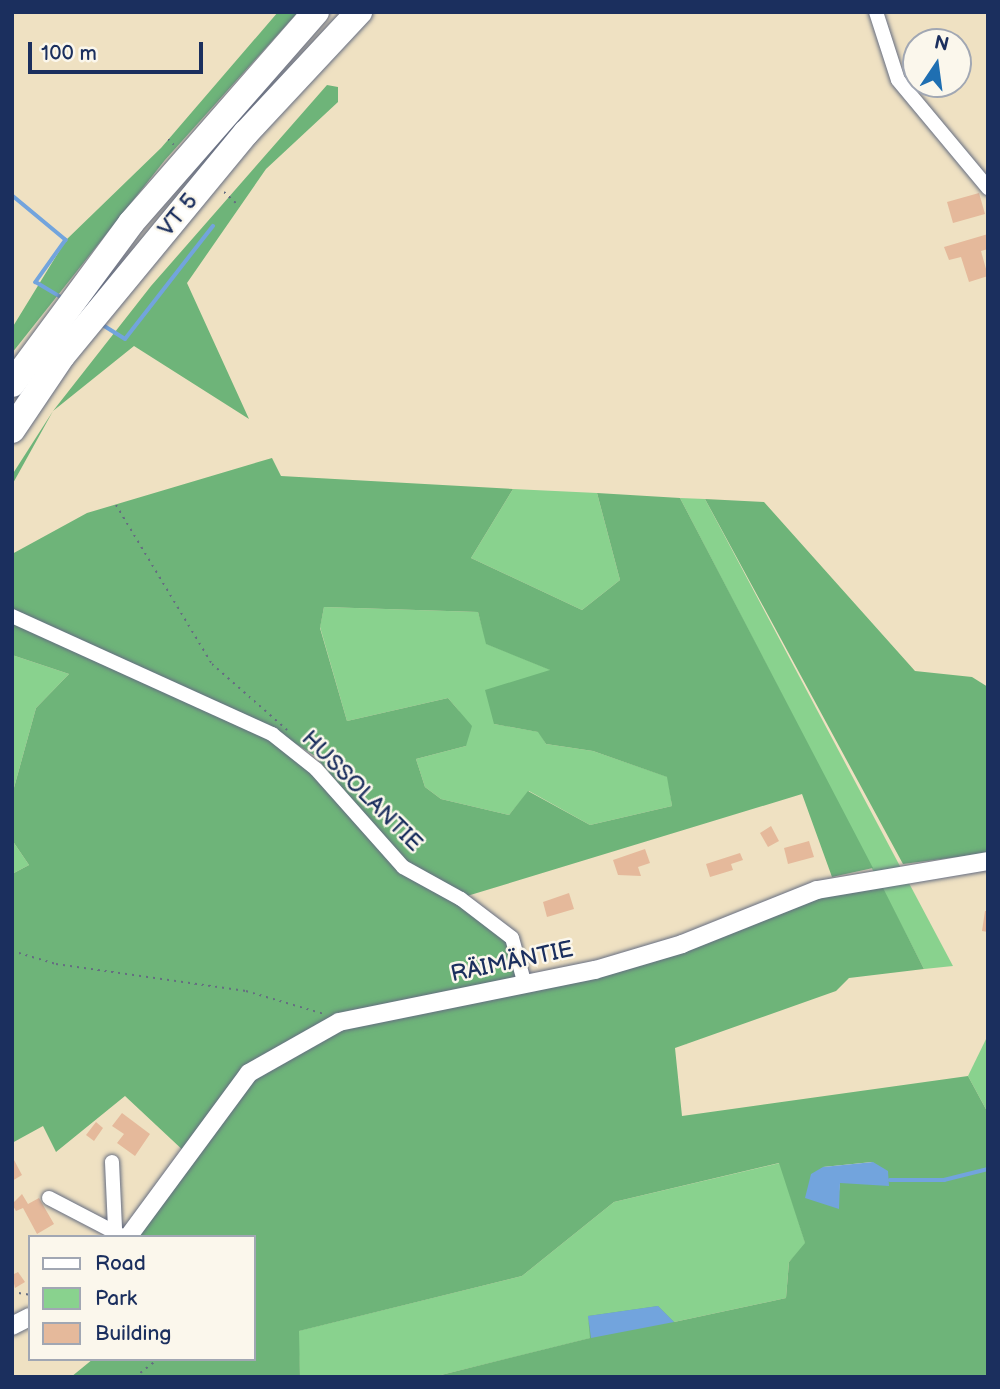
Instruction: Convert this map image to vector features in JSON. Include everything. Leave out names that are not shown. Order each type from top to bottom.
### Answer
[{"type":"highway","name":"VT 5","points":[[12,384],[131,223],[316,12]]},
{"type":"highway","name":"VT 5","points":[[12,430],[62,356],[237,143],[359,12]]},
{"type":"street","points":[[876,12],[898,80],[988,188]]},
{"type":"street","name":"HUSSOLANTIE","points":[[12,616],[272,734],[293,751],[403,867],[512,938],[526,985]]},
{"type":"street","name":"RÄIMÄNTIE","points":[[122,1234],[249,1073],[332,1026],[526,985],[682,944],[817,890],[988,861]]},
{"type":"street","points":[[112,1162],[122,1234]]},
{"type":"street","points":[[49,1198],[122,1234]]},
{"type":"street","points":[[12,1326],[28,1318]]},
{"type":"path","points":[[168,139],[178,148]]},
{"type":"path","points":[[218,186],[239,206]]},
{"type":"path","points":[[116,505],[179,603],[194,640],[212,664],[286,724],[293,751]]},
{"type":"path","points":[[12,951],[56,964],[289,1000],[312,1006],[332,1026]]},
{"type":"path","points":[[988,1070],[988,1092]]},
{"type":"path","points":[[135,1377],[156,1361]]},
{"type":"green space","points":[[278,12],[298,12],[165,160],[12,353],[12,328],[66,240],[161,148]]},
{"type":"green space","points":[[327,85],[338,87],[338,102],[266,169],[187,283],[249,419],[134,346],[53,411],[151,286]]},
{"type":"green space","points":[[53,411],[12,485],[12,475]]},
{"type":"green space","points":[[272,458],[281,476],[513,489],[471,558],[582,610],[620,580],[597,493],[680,498],[873,868],[832,877],[802,794],[467,896],[407,864],[315,756],[274,730],[12,613],[12,554],[87,513]],"holes":[[[324,607],[478,612],[486,644],[550,670],[485,690],[494,724],[538,732],[546,744],[593,751],[667,777],[672,806],[590,825],[528,791],[509,815],[441,799],[425,787],[416,759],[466,746],[472,726],[448,698],[347,721],[320,628]]]},
{"type":"green space","points":[[513,489],[597,493],[620,580],[582,610],[471,558]]},
{"type":"green space","points":[[680,498],[705,499],[953,966],[924,969]]},
{"type":"green space","points":[[705,499],[764,502],[915,671],[972,677],[988,687],[988,853],[903,864]]},
{"type":"green space","points":[[324,607],[478,612],[487,644],[551,670],[494,724],[539,732],[546,744],[593,751],[668,777],[672,806],[590,825],[529,791],[509,815],[441,799],[425,787],[416,759],[466,746],[459,711],[448,698],[347,721],[320,627]]},
{"type":"green space","points":[[12,616],[272,734],[403,867],[512,938],[526,985],[878,878],[924,969],[849,978],[836,991],[675,1048],[682,1116],[968,1076],[988,1113],[988,1377],[433,1377],[590,1338],[588,1316],[658,1306],[674,1322],[786,1298],[789,1262],[805,1243],[779,1163],[614,1202],[522,1276],[299,1331],[300,1377],[71,1377],[91,1361],[256,1361],[256,1235],[129,1235],[187,1154],[125,1096],[56,1152],[43,1126],[12,1143],[12,874],[29,865],[12,840],[12,795],[36,708],[69,674],[12,655]],"holes":[[[872,1162],[859,1183],[840,1183],[839,1191],[823,1167]]]},
{"type":"green space","points":[[12,655],[69,674],[36,708],[12,795]]},
{"type":"green space","points":[[12,840],[29,865],[12,874]]},
{"type":"green space","points":[[988,1035],[988,1113],[968,1076]]},
{"type":"green space","points":[[780,1163],[805,1242],[839,1209],[789,1262],[786,1298],[674,1322],[588,1316],[591,1338],[433,1377],[300,1377],[298,1331],[522,1276],[614,1202]]},
{"type":"water","points":[[873,1162],[888,1171],[889,1186],[840,1183],[839,1209],[805,1198],[811,1174],[823,1167]]},
{"type":"water","points":[[658,1306],[674,1322],[591,1338],[588,1316]]},
{"type":"building","points":[[979,193],[985,214],[953,223],[947,202]]},
{"type":"building","points":[[988,234],[988,249],[981,251],[988,276],[969,282],[961,257],[949,260],[944,247]]},
{"type":"building","points":[[771,826],[779,841],[768,847],[760,833]]},
{"type":"building","points":[[809,841],[814,857],[788,864],[784,848]]},
{"type":"building","points":[[645,849],[650,863],[638,867],[641,876],[618,875],[613,860]]},
{"type":"building","points":[[740,853],[743,860],[731,864],[733,870],[710,877],[706,864]]},
{"type":"building","points":[[569,893],[574,909],[547,917],[543,902]]},
{"type":"building","points":[[985,911],[988,911],[988,932],[982,931]]},
{"type":"building","points":[[122,1113],[150,1134],[135,1156],[117,1143],[124,1134],[112,1126]]},
{"type":"building","points":[[96,1122],[103,1128],[94,1141],[86,1135]]},
{"type":"building","points":[[14,1160],[22,1175],[12,1181],[12,1161]]},
{"type":"building","points":[[22,1194],[28,1204],[39,1198],[54,1224],[37,1234],[23,1208],[16,1211],[12,1204]]},
{"type":"building","points":[[18,1272],[25,1282],[15,1288],[12,1275]]},
{"type":"waterway","points":[[12,195],[66,240],[36,282],[59,296]]},
{"type":"waterway","points":[[103,325],[125,339],[213,226]]},
{"type":"waterway","points":[[890,1180],[944,1180],[988,1169]]}]
